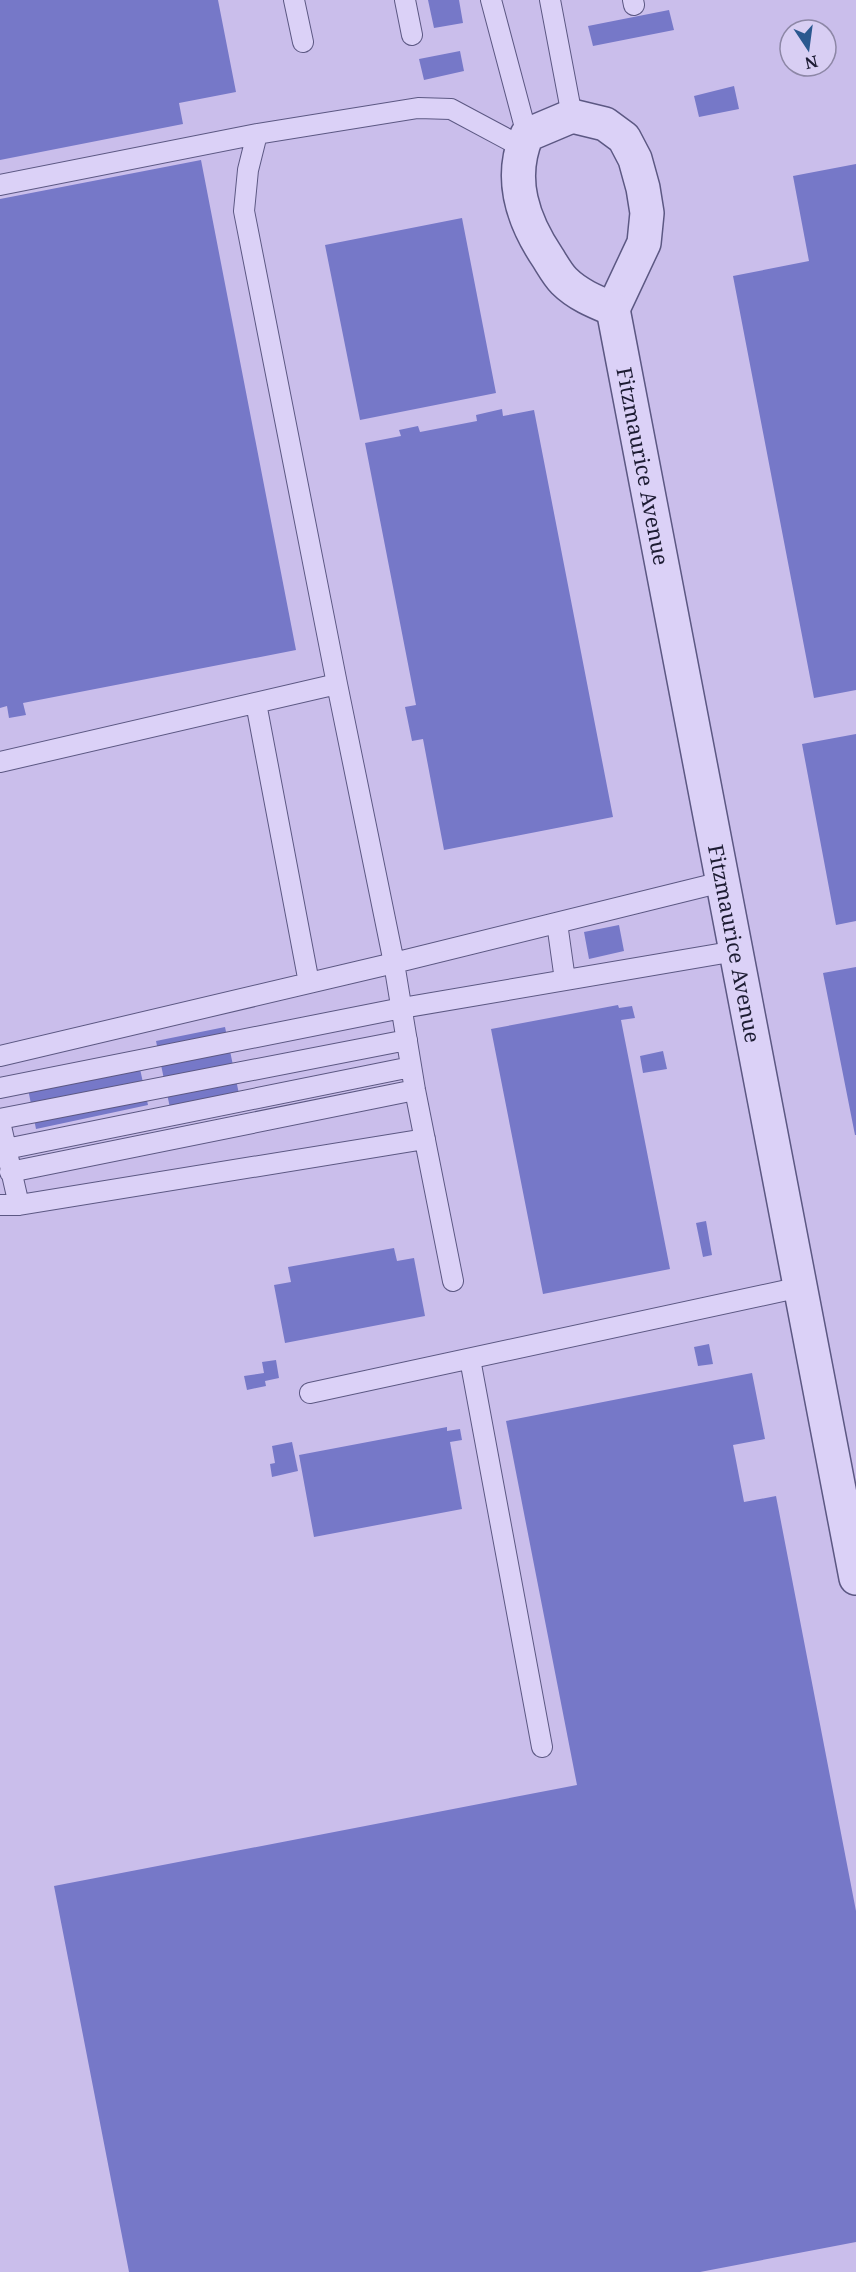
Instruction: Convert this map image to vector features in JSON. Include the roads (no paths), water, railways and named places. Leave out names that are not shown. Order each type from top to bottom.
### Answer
[{"type":"street","points":[[572,117],[605,124],[624,138],[635,159],[644,188],[647,213],[644,243],[613,309],[586,297],[564,281],[536,239],[522,211],[519,164],[524,141],[572,117]]},
{"type":"street","name":"Fitzmaurice Avenue","points":[[613,309],[856,1578]]},
{"type":"lane","points":[[294,0],[303,42]]},
{"type":"lane","points":[[405,0],[411,35]]},
{"type":"lane","points":[[491,0],[524,141]]},
{"type":"lane","points":[[550,0],[572,117]]},
{"type":"lane","points":[[0,185],[257,134],[432,107],[451,110],[524,141]]},
{"type":"lane","points":[[257,134],[248,170],[244,211],[394,963],[415,1090],[453,1281]]},
{"type":"lane","points":[[0,762],[337,684]]},
{"type":"lane","points":[[256,703],[309,983]]},
{"type":"lane","points":[[0,1056],[394,963],[722,882]]},
{"type":"lane","points":[[557,922],[566,980]]},
{"type":"lane","points":[[0,1088],[402,1008],[736,951]]},
{"type":"lane","points":[[407,1040],[0,1121],[10,1172],[10,1205],[425,1139]]},
{"type":"lane","points":[[6,1149],[411,1067]]},
{"type":"lane","points":[[10,1172],[415,1090]]},
{"type":"lane","points":[[310,1393],[801,1287]]},
{"type":"lane","points":[[470,1359],[542,1747]]}]
